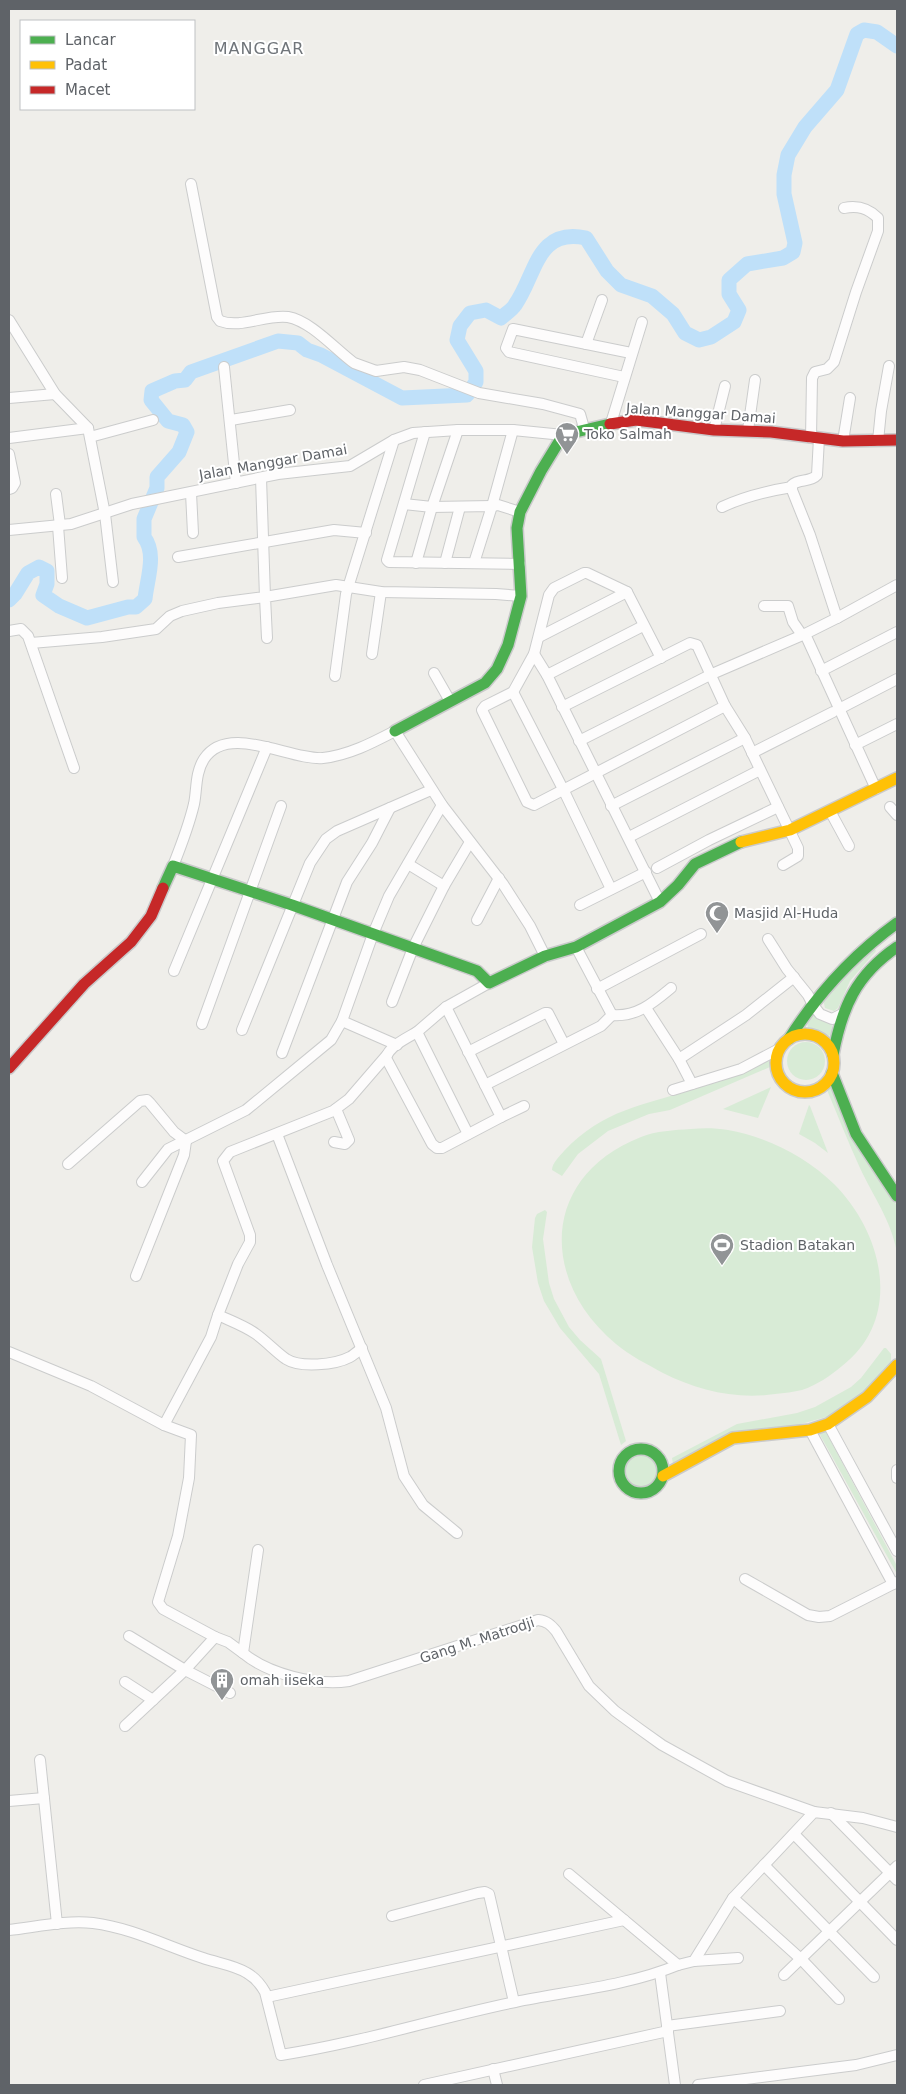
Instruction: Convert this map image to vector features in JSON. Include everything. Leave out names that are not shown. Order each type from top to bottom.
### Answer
[{"type":"street","points":[[191,184],[217,317],[220,321],[231,323],[287,317],[298,320],[363,368],[376,371],[404,367],[420,370],[479,393],[543,404],[579,414],[582,416],[584,428]]},
{"type":"street","points":[[837,618],[792,487],[795,482],[808,480],[817,475],[812,378],[815,372],[827,369],[834,362],[878,231],[878,218],[870,211],[860,207],[844,208]]},
{"type":"street","points":[[586,344],[602,300]]},
{"type":"street","points":[[9,320],[54,394],[89,432],[105,514],[113,582]]},
{"type":"street","points":[[611,423],[642,322]]},
{"type":"street","points":[[624,377],[509,352],[506,348],[513,329],[631,353]]},
{"type":"street","points":[[878,441],[889,366]]},
{"type":"street","points":[[224,367],[231,420],[236,483]]},
{"type":"street","points":[[748,430],[755,380]]},
{"type":"street","points":[[714,430],[725,386]]},
{"type":"street","points":[[9,398],[54,394]]},
{"type":"street","points":[[843,441],[850,398]]},
{"type":"street","points":[[231,420],[290,410]]},
{"type":"street","points":[[9,438],[89,432],[153,420]]},
{"type":"street","name":"Jalan Manggar Damai","points":[[9,530],[59,526],[105,514],[132,504],[293,471],[350,466],[394,440],[413,433],[458,430],[513,430],[564,435],[584,428],[636,420],[714,430],[748,430],[843,441],[897,440]]},
{"type":"street","points":[[416,563],[432,507],[458,430]]},
{"type":"street","points":[[474,564],[513,430]]},
{"type":"street","points":[[425,432],[387,560],[388,562],[520,564]]},
{"type":"street","points":[[9,1068],[84,984],[132,942],[151,916],[165,889],[194,803],[196,784],[203,760],[210,752],[220,746],[234,743],[267,747],[306,757],[322,758],[348,753],[395,731],[485,683],[497,669],[508,645],[521,596],[517,528],[520,512],[540,471],[564,435]]},
{"type":"street","points":[[335,676],[346,594],[394,440]]},
{"type":"street","points":[[9,454],[15,483],[9,489]]},
{"type":"street","points":[[262,478],[267,638]]},
{"type":"street","points":[[722,507],[739,499],[792,487]]},
{"type":"street","points":[[191,492],[193,533]]},
{"type":"street","points":[[56,494],[62,578]]},
{"type":"street","points":[[404,504],[432,507],[498,505],[520,512]]},
{"type":"street","points":[[445,563],[460,507]]},
{"type":"street","points":[[178,557],[334,530],[366,533]]},
{"type":"street","points":[[661,658],[627,592],[584,573],[551,592],[534,654],[513,692],[485,706],[482,710],[527,802],[534,805],[564,791],[725,706]]},
{"type":"street","points":[[579,741],[712,674],[837,618],[897,584]]},
{"type":"street","points":[[31,643],[156,630],[170,616],[182,611],[336,585],[381,592],[521,596]]},
{"type":"street","points":[[372,654],[381,592]]},
{"type":"street","points":[[539,637],[627,592]]},
{"type":"street","points":[[764,606],[788,606],[800,636],[821,671],[836,710],[876,789]]},
{"type":"street","points":[[547,675],[644,626]]},
{"type":"street","points":[[9,632],[23,630],[31,643],[74,768]]},
{"type":"street","points":[[821,671],[897,632]]},
{"type":"street","points":[[562,707],[693,643],[697,645],[712,674],[725,706],[745,738],[798,848],[799,855],[783,865]]},
{"type":"street","points":[[534,654],[547,675],[660,902]]},
{"type":"street","points":[[434,672],[450,702]]},
{"type":"street","points":[[752,753],[897,679]]},
{"type":"street","points":[[513,692],[564,791],[611,889]]},
{"type":"street","points":[[855,745],[897,724]]},
{"type":"street","points":[[395,731],[431,790],[499,878],[530,926],[545,956]]},
{"type":"street","points":[[611,806],[745,738]]},
{"type":"street","points":[[174,971],[267,747]]},
{"type":"street","points":[[628,837],[760,770]]},
{"type":"street","points":[[164,1425],[211,1337],[238,1264],[250,1242],[250,1235],[223,1161],[230,1152],[336,1109],[349,1099],[397,1045],[417,1032],[483,977],[576,947],[660,902],[678,885],[695,864],[743,841],[790,830],[897,778]]},
{"type":"street","points":[[242,1030],[310,863],[326,839],[337,831],[431,790]]},
{"type":"street","points":[[142,1182],[160,1157],[168,1150],[246,1110],[331,1040],[342,1021],[373,934],[389,896],[442,805]]},
{"type":"street","points":[[202,1024],[281,806]]},
{"type":"street","points":[[657,868],[701,844],[778,807]]},
{"type":"street","points":[[890,807],[897,815]]},
{"type":"street","points":[[282,1053],[347,882],[372,843],[390,808]]},
{"type":"street","points":[[830,812],[849,846]]},
{"type":"street","points":[[392,1002],[413,948],[444,886],[470,842]]},
{"type":"street","points":[[408,864],[444,886]]},
{"type":"street","points":[[173,866],[292,905],[413,948],[483,977]]},
{"type":"street","points":[[580,905],[646,872]]},
{"type":"street","points":[[477,920],[499,878]]},
{"type":"street","points":[[672,1090],[742,1068],[779,1049],[834,978],[877,936],[897,923]]},
{"type":"street","points":[[597,989],[701,934]]},
{"type":"street","points":[[779,1049],[775,1066],[778,1076],[789,1088],[797,1092],[814,1091],[828,1081],[832,1073],[833,1055],[842,1014],[854,990],[875,964],[893,950],[877,936]]},
{"type":"street","points":[[768,939],[820,1014],[832,1019],[842,1014]]},
{"type":"street","points":[[576,947],[612,1015]]},
{"type":"street","points":[[679,1058],[740,1019],[794,977]]},
{"type":"street","points":[[612,1015],[623,1016],[646,1008],[671,988]]},
{"type":"street","points":[[446,1007],[501,1117]]},
{"type":"street","points":[[646,1008],[679,1058],[692,1084]]},
{"type":"street","points":[[468,1052],[545,1012],[548,1013],[564,1044]]},
{"type":"street","points":[[485,1085],[601,1026],[612,1015]]},
{"type":"street","points":[[342,1021],[397,1045]]},
{"type":"street","points":[[417,1032],[468,1134]]},
{"type":"street","points":[[789,1038],[799,1034],[810,1034],[820,1038],[829,1046],[833,1055]]},
{"type":"street","points":[[387,1055],[386,1058],[432,1144],[437,1148],[442,1148],[524,1106]]},
{"type":"street","points":[[832,1073],[842,1092],[857,1136],[897,1196]]},
{"type":"street","points":[[68,1164],[140,1101],[147,1100],[150,1102],[174,1132],[186,1141]]},
{"type":"street","points":[[334,1142],[345,1144],[349,1140],[336,1109]]},
{"type":"street","points":[[277,1134],[327,1265],[386,1408],[404,1476],[423,1505],[457,1533]]},
{"type":"street","points":[[136,1276],[184,1155],[186,1141]]},
{"type":"street","points":[[218,1316],[254,1332],[286,1359],[296,1364],[318,1364],[342,1360],[350,1357],[362,1348]]},
{"type":"street","points":[[9,1352],[90,1386],[164,1425],[191,1435],[189,1478],[178,1536],[158,1602],[163,1609],[228,1642],[243,1653],[258,1550]]},
{"type":"street","points":[[663,1476],[733,1438],[810,1430],[828,1424],[867,1397],[897,1365]]},
{"type":"street","points":[[828,1424],[897,1551]]},
{"type":"street","points":[[745,1578],[808,1615],[819,1617],[830,1616],[895,1583],[810,1430]]},
{"type":"street","points":[[897,1470],[897,1478]]},
{"type":"street","name":"Gang M. Matrodji","points":[[243,1653],[272,1670],[326,1683],[339,1683],[354,1680],[538,1620],[543,1621],[556,1631],[589,1686],[615,1711],[641,1730],[727,1782],[814,1812]]},
{"type":"street","points":[[129,1636],[185,1670],[230,1693]]},
{"type":"street","points":[[125,1726],[185,1670],[215,1637]]},
{"type":"street","points":[[125,1682],[153,1700]]},
{"type":"street","points":[[40,1760],[57,1924]]},
{"type":"street","points":[[9,1801],[44,1798]]},
{"type":"street","points":[[694,1961],[733,1898],[814,1812],[863,1818],[897,1827]]},
{"type":"street","points":[[784,1975],[861,1902],[895,1873],[831,1813]]},
{"type":"street","points":[[794,1834],[897,1940]]},
{"type":"street","points":[[764,1865],[874,1977]]},
{"type":"street","points":[[569,1874],[678,1965]]},
{"type":"street","points":[[392,1916],[485,1892],[490,1894],[514,2002]]},
{"type":"street","points":[[733,1898],[802,1960],[839,2000]]},
{"type":"street","points":[[267,1997],[624,1920]]},
{"type":"street","points":[[9,1930],[57,1924],[93,1923],[126,1930],[163,1942],[200,1958],[246,1972],[262,1986],[267,1997],[281,2055],[514,2002],[569,1993],[660,1973],[678,1965],[694,1961],[738,1958]]},
{"type":"street","points":[[660,1973],[675,2085]]},
{"type":"street","points":[[424,2085],[667,2029],[780,2011]]},
{"type":"street","points":[[698,2085],[856,2065],[897,2055]]},
{"type":"street","points":[[493,2069],[497,2085]]},
{"type":"green space","points":[[873,946],[876,951],[850,981],[838,1008],[834,1011],[825,1008],[823,999]]},
{"type":"green space","points":[[813,1015],[826,1018],[829,1021],[832,1032],[829,1036],[808,1028],[807,1022]]},
{"type":"green space","points":[[806,1042],[820,1047],[825,1061],[820,1075],[806,1080],[792,1075],[787,1061],[792,1047]]},
{"type":"green space","points":[[768,1060],[771,1065],[770,1067],[670,1110],[649,1114],[608,1131],[578,1154],[562,1176],[552,1170],[558,1157],[579,1137],[609,1117],[640,1105],[702,1086]]},
{"type":"green space","points":[[833,1086],[897,1206],[897,1252],[886,1218],[860,1168],[827,1090]]},
{"type":"green space","points":[[771,1087],[758,1118],[723,1109]]},
{"type":"green space","points":[[810,1106],[828,1153],[799,1134]]},
{"type":"green space","name":"Stadion Batakan","points":[[705,1128],[742,1133],[785,1149],[811,1165],[834,1184],[851,1204],[865,1226],[874,1250],[880,1275],[880,1300],[874,1324],[861,1346],[842,1366],[813,1386],[792,1392],[746,1396],[703,1389],[676,1379],[639,1360],[616,1344],[591,1318],[573,1290],[564,1261],[562,1231],[569,1203],[584,1177],[608,1154],[641,1137],[672,1130]]},
{"type":"green space","points":[[545,1210],[547,1212],[543,1239],[549,1283],[554,1299],[569,1327],[601,1359],[626,1441],[621,1445],[599,1374],[560,1328],[544,1301],[538,1283],[532,1247],[535,1218],[537,1214]]},
{"type":"green space","points":[[884,1348],[891,1354],[891,1364],[864,1392],[830,1416],[790,1427],[760,1431],[737,1431],[673,1464],[672,1458],[737,1424],[797,1413],[815,1407],[851,1387],[861,1378]]},
{"type":"green space","points":[[825,1430],[897,1566],[897,1574],[819,1433]]},
{"type":"green space","points":[[642,1453],[656,1458],[661,1472],[656,1486],[642,1491],[628,1486],[623,1472],[628,1458]]},
{"type":"waterway","points":[[9,600],[28,573],[39,567],[47,571],[47,584],[43,595],[59,606],[87,618],[128,607],[136,607],[145,599],[151,559],[148,544],[144,537],[144,519],[157,488],[157,477],[179,452],[187,432],[183,425],[168,421],[151,400],[152,391],[175,381],[185,380],[191,372],[278,341],[298,343],[307,350],[321,355],[402,398],[467,395],[476,382],[476,371],[457,340],[460,326],[470,313],[486,310],[501,318],[515,305],[540,256],[547,247],[557,240],[569,237],[586,238],[607,271],[621,285],[652,296],[673,314],[685,333],[699,340],[711,337],[734,322],[739,310],[729,294],[729,280],[747,264],[783,258],[793,252],[795,243],[784,194],[784,175],[788,155],[805,127],[837,90],[857,34],[864,30],[877,32],[897,46]]},
{"type":"traffic: fast","points":[[395,731],[485,683],[497,669],[508,645],[521,596],[517,528],[520,512],[541,471],[563,435],[610,424]]},
{"type":"traffic: fast","points":[[163,888],[173,866],[292,905],[477,971],[489,983],[545,956],[576,947],[660,902],[678,885],[695,864],[741,842]]},
{"type":"traffic: fast","points":[[789,1039],[812,1006],[837,976],[866,948],[897,923]]},
{"type":"traffic: fast","points":[[833,1055],[841,1022],[853,994],[871,969],[897,947]]},
{"type":"traffic: fast","points":[[832,1073],[856,1134],[897,1196]]},
{"type":"traffic: fast","points":[[641,1449],[653,1453],[659,1459],[663,1471],[659,1483],[653,1489],[641,1493],[629,1489],[623,1483],[619,1471],[623,1459],[629,1453],[641,1449]]},
{"type":"traffic: slow","points":[[741,842],[790,830],[897,778]]},
{"type":"traffic: slow","points":[[799,1034],[811,1034],[826,1042],[834,1057],[834,1063],[834,1069],[826,1084],[811,1092],[799,1092],[784,1084],[776,1069],[776,1057],[784,1042],[799,1034]]},
{"type":"traffic: slow","points":[[663,1476],[733,1438],[810,1430],[828,1424],[867,1397],[897,1365]]},
{"type":"traffic: jam","points":[[610,424],[636,420],[714,430],[771,432],[843,441],[897,440]]},
{"type":"traffic: jam","points":[[9,1068],[84,984],[131,942],[151,916],[163,888]]},
{"type":"place","name":"Toko Salmah","points":[[567,455]]},
{"type":"place","name":"Masjid Al-Huda","points":[[717,934]]},
{"type":"place","name":"Stadion Batakan","points":[[722,1266]]},
{"type":"place","name":"omah iiseka","points":[[222,1701]]},
{"type":"district","name":"MANGGAR","points":[[259,48]]}]
